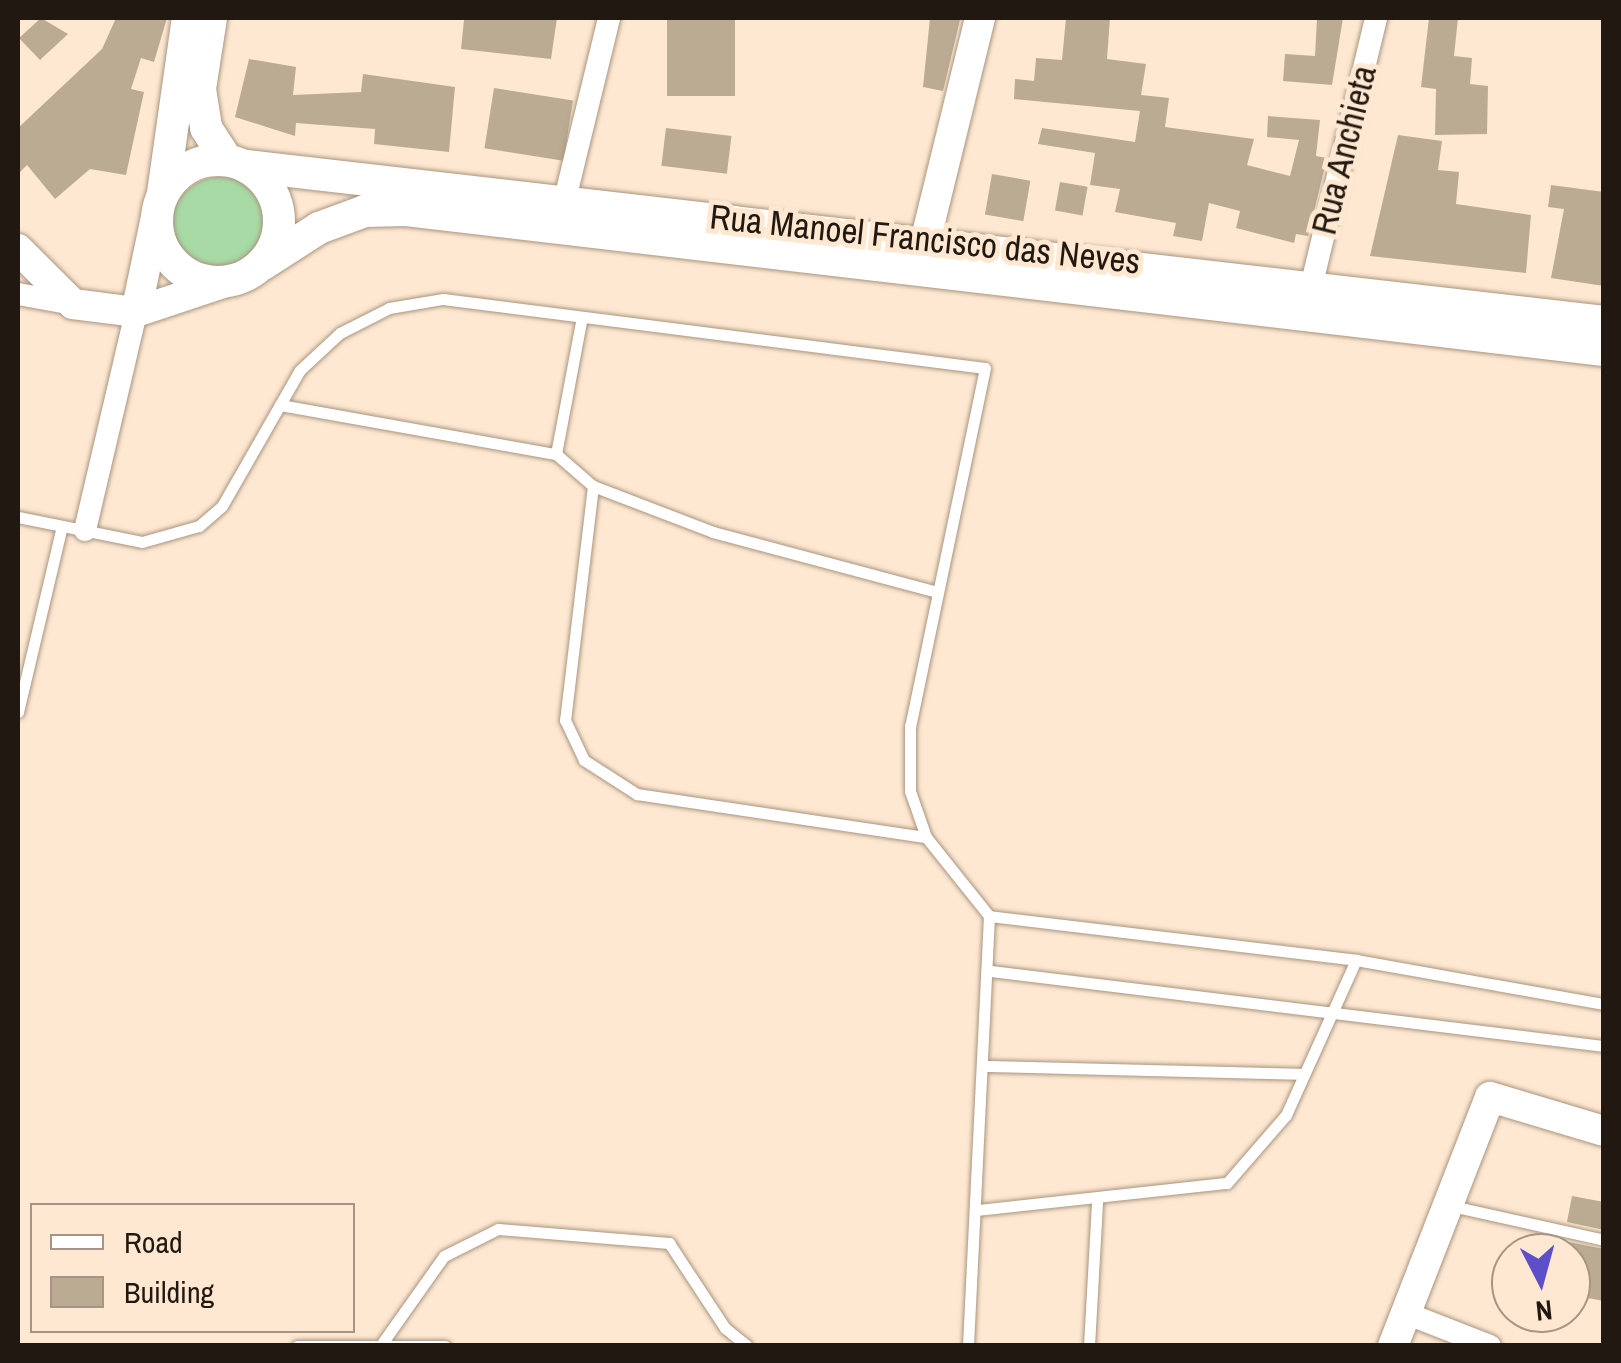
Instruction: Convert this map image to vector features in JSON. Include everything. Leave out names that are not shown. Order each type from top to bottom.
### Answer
[{"type":"main road","points":[[188,18],[160,203],[175,264],[207,282],[228,281],[262,264],[279,210],[206,128],[200,88],[211,18]]},
{"type":"main road","points":[[160,203],[190,166],[237,163]]},
{"type":"main road","name":"Rua Manoel Francisco das Neves","points":[[237,163],[926,238],[1604,322]]},
{"type":"main road","name":"Rua Manoel Francisco das Neves","points":[[262,264],[319,228],[366,211],[406,210],[1604,350]]},
{"type":"street","points":[[565,199],[609,18]]},
{"type":"street","points":[[926,238],[980,18]]},
{"type":"street","name":"Rua Anchieta","points":[[1312,283],[1376,18]]},
{"type":"street","points":[[73,528],[136,312],[160,203]]},
{"type":"street","points":[[18,248],[73,304]]},
{"type":"street","points":[[18,294],[136,312],[228,281]]},
{"type":"street","points":[[1394,1346],[1490,1097],[1604,1132]]},
{"type":"street","points":[[1408,1314],[1490,1346]]},
{"type":"lane","points":[[18,517],[142,542],[200,526],[222,506],[280,405],[340,333],[389,308],[443,299],[984,368],[933,592],[910,726],[910,791],[926,836],[989,916],[991,971],[968,1346]]},
{"type":"lane","points":[[556,454],[582,317]]},
{"type":"lane","points":[[280,405],[556,454],[592,486],[713,532],[933,592]]},
{"type":"lane","points":[[592,486],[565,720],[584,760],[637,794],[926,836]]},
{"type":"lane","points":[[18,712],[73,528]]},
{"type":"lane","points":[[989,916],[1356,960],[1604,1004]]},
{"type":"lane","points":[[976,1210],[1098,1201],[1227,1184],[1263,1150],[1356,960]]},
{"type":"lane","points":[[991,971],[1332,1008],[1604,1046]]},
{"type":"lane","points":[[985,1066],[1302,1074]]},
{"type":"lane","points":[[1089,1346],[1098,1201]]},
{"type":"lane","points":[[1449,1206],[1604,1240]]},
{"type":"lane","points":[[383,1342],[444,1256],[498,1229],[670,1244],[725,1328],[748,1346]]},
{"type":"lane","points":[[297,1346],[383,1342],[445,1346]]},
{"type":"green space","points":[[220,177],[238,181],[254,191],[264,207],[268,225],[264,243],[254,259],[238,269],[220,273],[202,269],[186,259],[176,243],[172,225],[176,207],[186,191],[202,181]]},
{"type":"building","points":[[41,18],[68,34],[40,60],[19,38]]},
{"type":"building","points":[[116,18],[167,18],[154,62],[141,58],[131,89],[144,92],[126,175],[90,169],[55,199],[27,165],[18,174],[18,128],[102,49]]},
{"type":"building","points":[[557,18],[551,59],[461,49],[464,20]]},
{"type":"building","points":[[667,18],[735,18],[735,96],[667,96]]},
{"type":"building","points":[[930,18],[960,20],[943,91],[923,87]]},
{"type":"building","points":[[1066,18],[1110,18],[1107,59],[1146,64],[1141,95],[1169,98],[1165,127],[1254,139],[1247,165],[1290,176],[1299,140],[1267,137],[1268,116],[1320,120],[1316,156],[1327,158],[1308,236],[1296,234],[1294,243],[1236,228],[1240,211],[1209,203],[1202,241],[1173,236],[1176,223],[1115,212],[1120,189],[1090,185],[1095,153],[1038,144],[1042,128],[1135,142],[1140,111],[1014,99],[1015,79],[1034,81],[1036,58],[1062,60]]},
{"type":"building","points":[[1317,18],[1343,18],[1332,85],[1283,81],[1285,54],[1315,56]]},
{"type":"building","points":[[1429,18],[1458,18],[1454,56],[1472,58],[1470,84],[1488,86],[1487,134],[1435,135],[1436,89],[1421,87]]},
{"type":"building","points":[[249,59],[296,67],[293,95],[361,92],[363,74],[455,87],[449,152],[374,144],[375,129],[296,123],[295,136],[235,117]]},
{"type":"building","points":[[494,88],[573,101],[563,161],[484,148]]},
{"type":"building","points":[[666,128],[732,136],[727,174],[661,166]]},
{"type":"building","points":[[1398,135],[1442,141],[1438,170],[1459,172],[1456,204],[1531,215],[1526,273],[1370,256]]},
{"type":"building","points":[[992,174],[1030,181],[1023,221],[985,214]]},
{"type":"building","points":[[1060,182],[1088,187],[1083,215],[1055,211]]},
{"type":"building","points":[[1551,185],[1604,192],[1604,286],[1551,278],[1564,209],[1548,207]]},
{"type":"building","points":[[1572,1196],[1604,1202],[1604,1230],[1567,1222]]},
{"type":"building","points":[[1591,1246],[1604,1249],[1604,1301],[1591,1299]]}]
